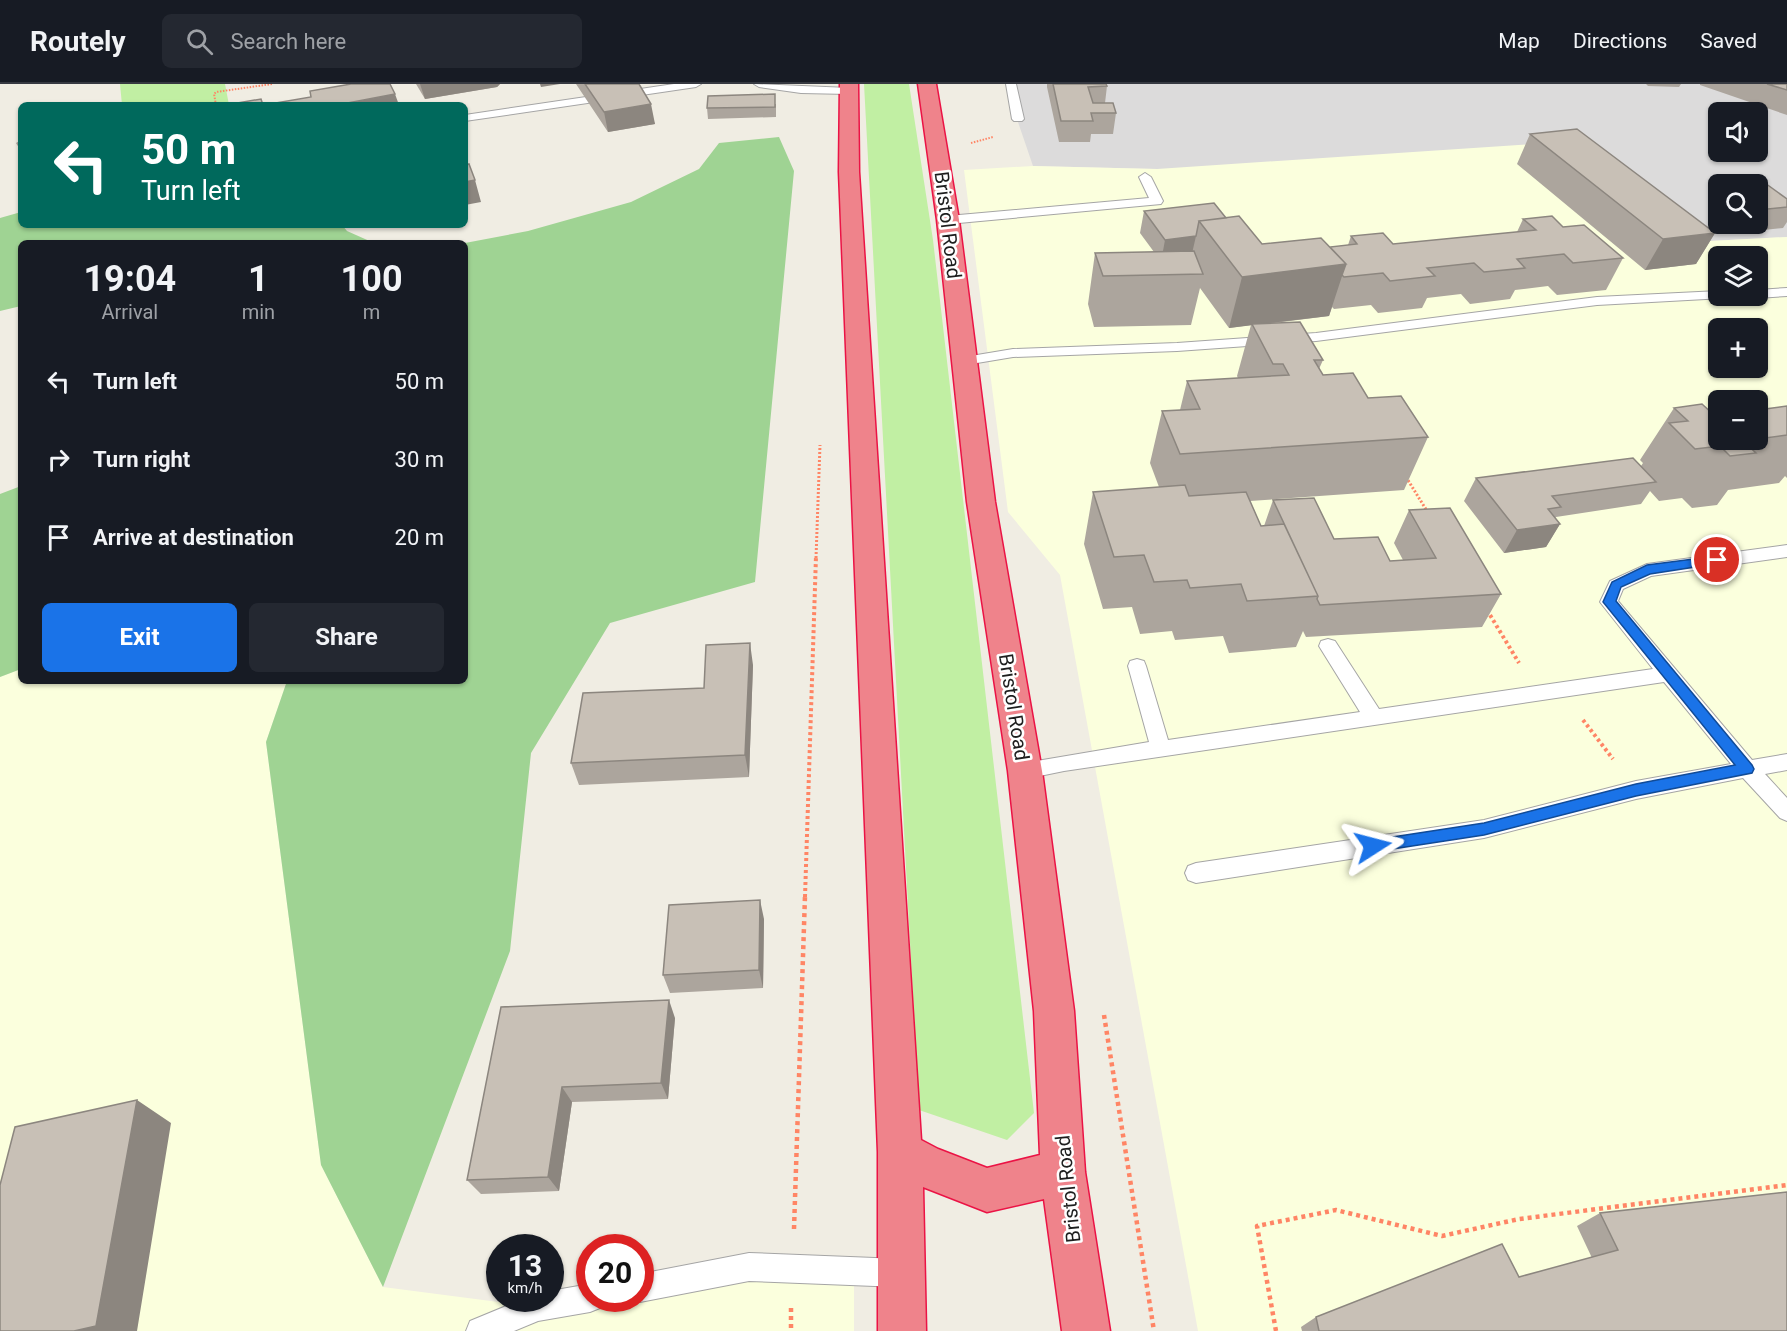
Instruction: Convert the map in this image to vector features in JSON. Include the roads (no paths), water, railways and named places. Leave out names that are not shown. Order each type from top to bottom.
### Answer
[{"type":"highway","name":"Bristol Road","points":[[927,84],[948,220],[981,502],[1025,771],[1054,1011],[1063,1172],[1086,1331]]},
{"type":"highway","points":[[849,87],[849,172],[900,1152],[902,1331]]},
{"type":"highway","points":[[900,1152],[925,1166],[987,1190],[1063,1172]]},
{"type":"lane","points":[[651,84],[663,90]]},
{"type":"lane","points":[[468,118],[696,84]]},
{"type":"lane","points":[[759,84],[801,90],[849,87]]},
{"type":"lane","points":[[1011,84],[1018,119]]},
{"type":"lane","points":[[948,220],[1157,201],[1146,177]]},
{"type":"lane","points":[[1768,294],[1786,293]]},
{"type":"lane","points":[[965,361],[1013,353],[1177,347],[1316,337],[1597,301],[1708,296]]},
{"type":"lane","points":[[1787,551],[1647,570],[1616,585],[1609,602],[1747,769],[1787,812]]},
{"type":"lane","points":[[1328,646],[1374,718]]},
{"type":"lane","points":[[1137,666],[1161,749]]},
{"type":"lane","points":[[1025,771],[1668,674]]},
{"type":"lane","points":[[1196,873],[1484,829],[1636,790],[1787,762]]},
{"type":"lane","points":[[654,1285],[749,1267],[900,1273]]},
{"type":"lane","points":[[480,1331],[538,1307],[576,1300]]}]
